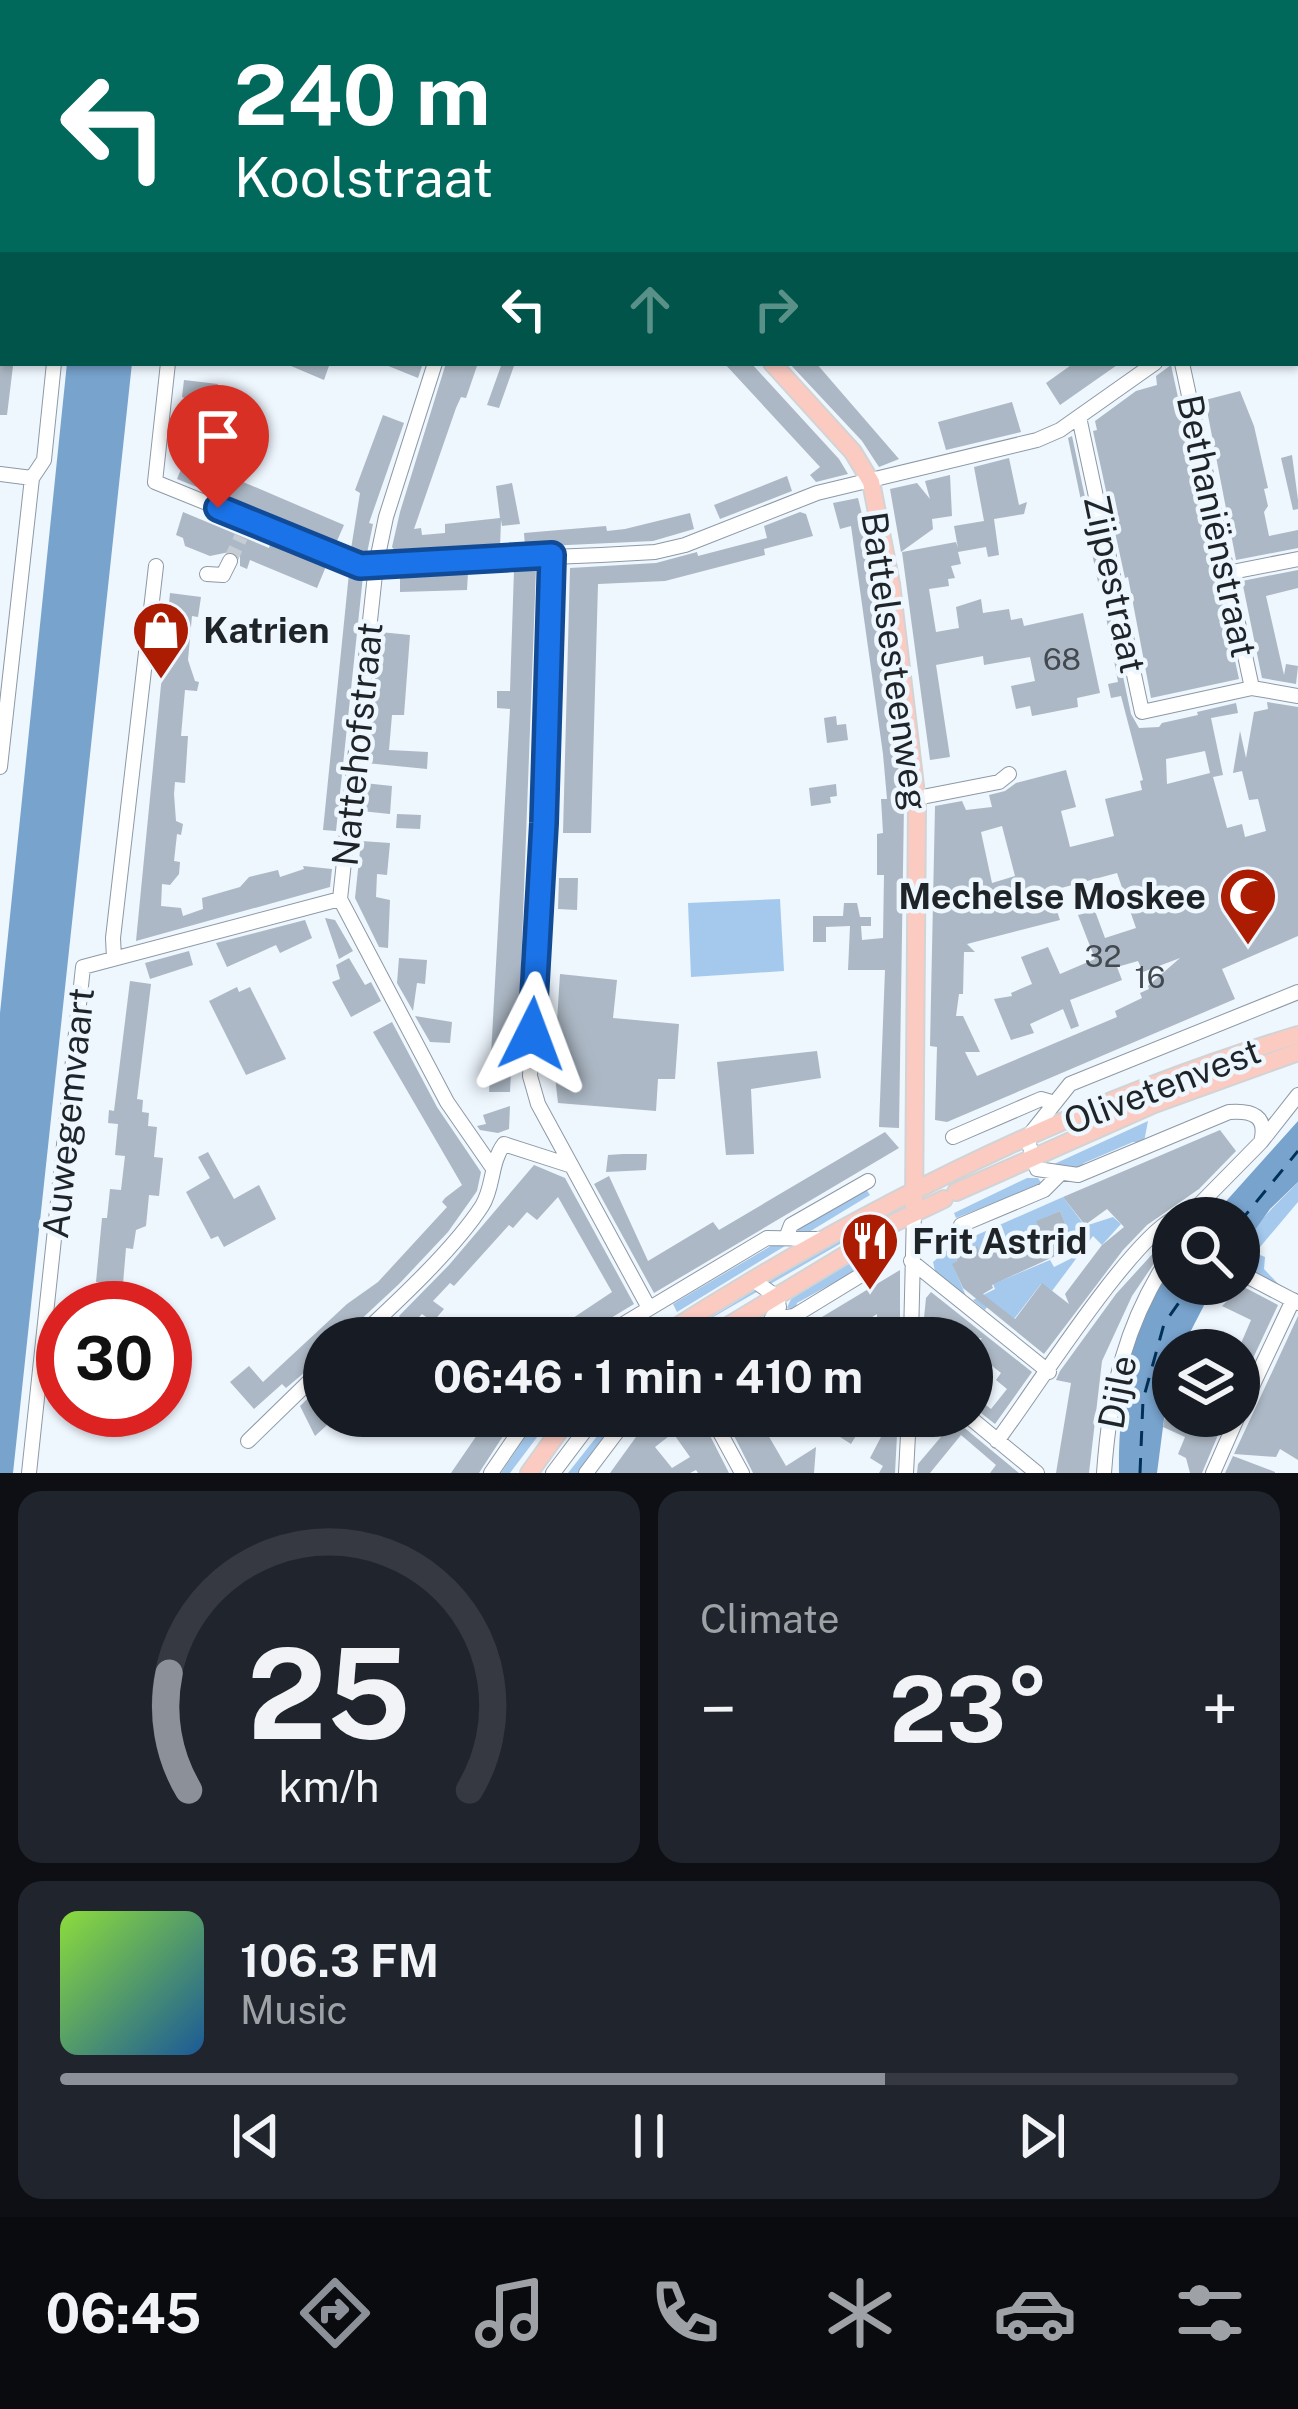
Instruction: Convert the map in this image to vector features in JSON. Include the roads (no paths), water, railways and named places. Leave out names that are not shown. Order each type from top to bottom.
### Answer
[{"type":"main road","name":"Battelsesteenweg","points":[[775,366],[853,452],[871,482],[906,688],[916,798],[914,1212]]},
{"type":"main road","name":"Olivetenvest","points":[[693,1317],[944,1174],[1241,1053],[1298,1035]]},
{"type":"main road","name":"Olivetenvest","points":[[743,1317],[914,1212],[1173,1096],[1298,1052]]},
{"type":"main road","points":[[529,1473],[555,1437]]},
{"type":"street","points":[[0,767],[32,478],[44,460],[54,366]]},
{"type":"street","points":[[168,366],[155,482],[360,566],[670,548],[817,493],[1036,440],[1079,417],[1151,366]]},
{"type":"street","name":"Nattehofstraat","points":[[434,366],[386,517],[376,565],[340,899],[447,1102],[492,1167]]},
{"type":"street","name":"Bethaniënstraat","points":[[1183,366],[1252,688]]},
{"type":"street","name":"Zijpestraat","points":[[1079,417],[1142,712],[1252,688]]},
{"type":"street","points":[[0,474],[32,478]]},
{"type":"street","points":[[242,537],[249,520]]},
{"type":"street","points":[[552,555],[530,1076],[538,1104],[569,1165],[650,1308]]},
{"type":"street","points":[[1227,573],[1298,559]]},
{"type":"street","points":[[207,574],[224,575],[230,561]]},
{"type":"street","name":"Auwegemvaart","points":[[29,1473],[83,967],[114,958],[156,566]]},
{"type":"street","points":[[1252,688],[1298,695]]},
{"type":"street","points":[[916,798],[999,782],[1009,774]]},
{"type":"street","points":[[114,958],[340,899]]},
{"type":"street","name":"Olivetenvest","points":[[1261,1142],[1260,1118],[1246,1111],[1229,1112],[1078,1175],[1059,1175],[1037,1169],[1027,1138],[1070,1084],[1298,992]]},
{"type":"street","points":[[1208,1197],[1298,1095]]},
{"type":"street","name":"Olivetenvest","points":[[953,1137],[1041,1099],[1055,1103]]},
{"type":"street","points":[[378,1317],[470,1223],[487,1198],[492,1167],[505,1144],[569,1165]]},
{"type":"street","name":"Olivetenvest","points":[[961,1225],[1044,1190],[1059,1175]]},
{"type":"street","points":[[786,1238],[791,1225],[868,1180]]},
{"type":"street","points":[[911,1317],[914,1212]]},
{"type":"street","points":[[997,1441],[1152,1236]]},
{"type":"street","points":[[635,1317],[767,1238],[823,1239]]},
{"type":"street","points":[[911,1261],[1049,1372]]},
{"type":"street","points":[[787,1317],[871,1269]]},
{"type":"street","points":[[753,1280],[777,1297],[775,1317]]},
{"type":"street","name":"Dijle","points":[[1104,1473],[1109,1409],[1122,1353],[1152,1281]]},
{"type":"street","points":[[1260,1283],[1295,1302],[1260,1373]]},
{"type":"street","points":[[248,1441],[303,1387]]},
{"type":"street","points":[[491,1473],[516,1437]]},
{"type":"street","points":[[553,1473],[580,1437]]},
{"type":"street","points":[[586,1473],[613,1437]]},
{"type":"street","points":[[722,1437],[742,1473]]},
{"type":"street","points":[[906,1473],[908,1437]]},
{"type":"street","points":[[992,1437],[1037,1473]]},
{"type":"street","points":[[1214,1473],[1230,1437]]},
{"type":"tunnel","points":[[230,561],[241,537]]},
{"type":"place","name":"Katrien","points":[[161,681]]},
{"type":"place","name":"Mechelse Moskee","points":[[1248,947]]},
{"type":"place","name":"Frit Astrid","points":[[870,1292]]}]
